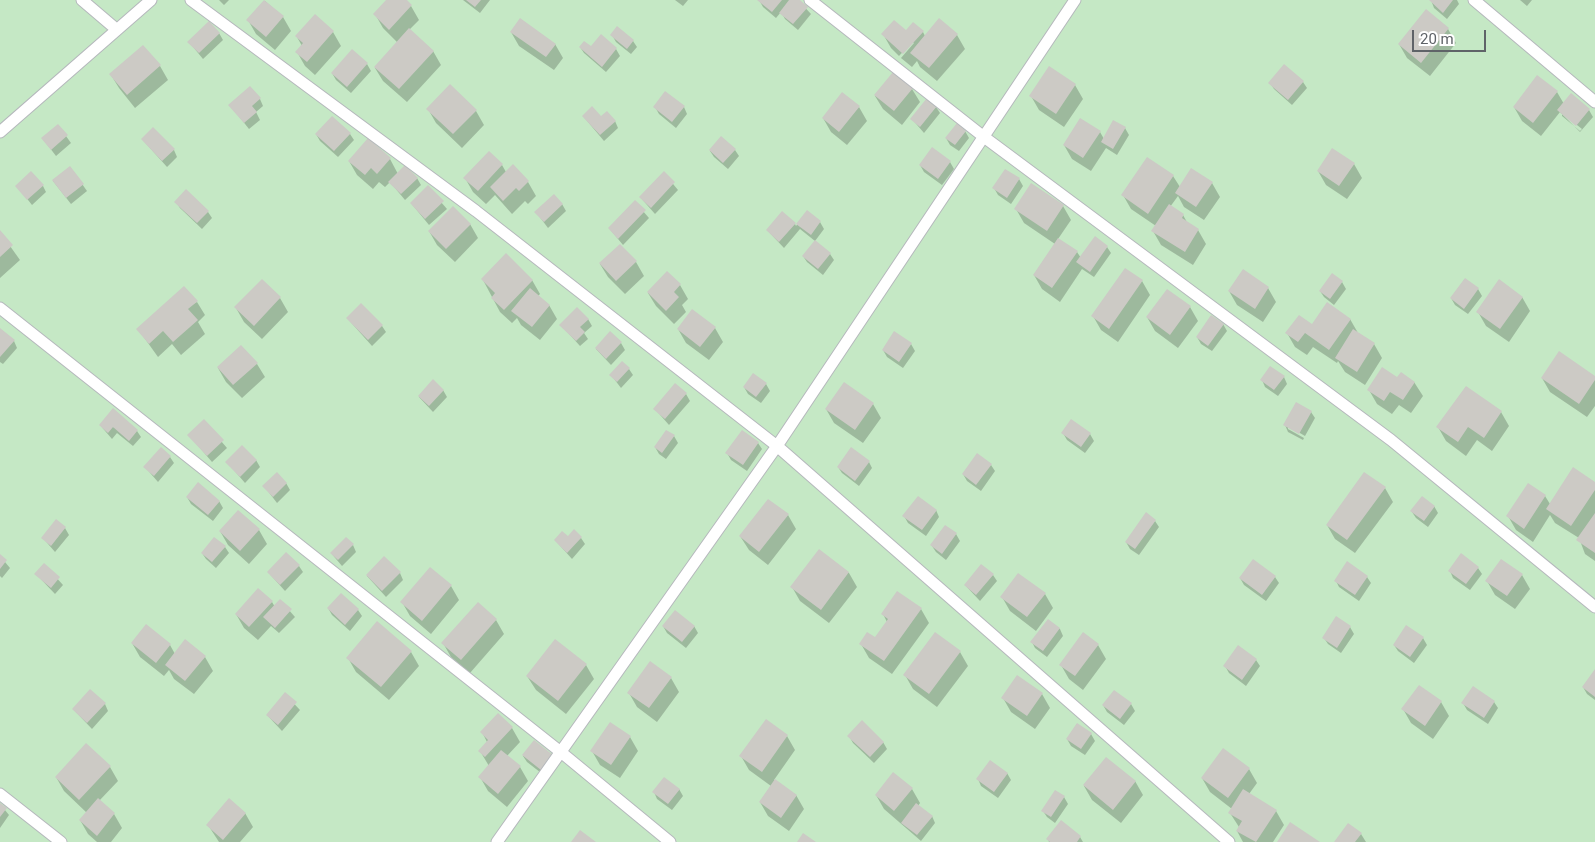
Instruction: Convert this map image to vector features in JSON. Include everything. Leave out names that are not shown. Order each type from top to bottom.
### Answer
[{"type":"lane","points":[[82,0],[116,28]]},
{"type":"lane","points":[[0,132],[116,28],[152,0]]},
{"type":"lane","points":[[191,0],[476,211],[777,446],[1229,842]]},
{"type":"lane","points":[[810,0],[984,137],[1391,440],[1595,607]]},
{"type":"lane","points":[[497,842],[562,753],[777,446],[1075,0]]},
{"type":"lane","points":[[1474,0],[1595,102]]},
{"type":"lane","points":[[0,308],[562,753],[670,842]]},
{"type":"lane","points":[[0,794],[60,842]]},
{"type":"green space","points":[[0,0],[1595,0],[1595,842],[0,842]]},
{"type":"building","points":[[264,0],[284,16],[266,37],[246,20]]},
{"type":"building","points":[[386,0],[407,0],[412,5],[389,30],[373,14]]},
{"type":"building","points":[[466,0],[481,0],[475,7]]},
{"type":"building","points":[[757,0],[782,0],[772,12]]},
{"type":"building","points":[[789,0],[800,0],[808,7],[793,24],[779,13]]},
{"type":"building","points":[[1429,0],[1453,0],[1443,13]]},
{"type":"building","points":[[1426,9],[1449,28],[1421,63],[1398,44]]},
{"type":"building","points":[[315,14],[334,31],[307,62],[295,52],[303,43],[295,36]]},
{"type":"building","points":[[520,18],[556,44],[546,57],[510,32]]},
{"type":"building","points":[[939,18],[958,34],[929,68],[910,53]]},
{"type":"building","points":[[894,20],[906,30],[913,22],[924,31],[903,54],[881,34]]},
{"type":"building","points":[[209,21],[220,33],[199,53],[187,42]]},
{"type":"building","points":[[617,26],[634,40],[627,49],[610,35]]},
{"type":"building","points":[[409,28],[434,51],[399,89],[374,67]]},
{"type":"building","points":[[601,34],[617,48],[602,67],[579,47],[584,41],[591,46]]},
{"type":"building","points":[[143,45],[161,65],[127,95],[109,74]]},
{"type":"building","points":[[352,49],[368,63],[347,87],[331,73]]},
{"type":"building","points":[[1284,64],[1304,81],[1288,100],[1268,83]]},
{"type":"building","points":[[1049,66],[1076,84],[1056,114],[1029,96]]},
{"type":"building","points":[[893,72],[913,88],[894,111],[874,95]]},
{"type":"building","points":[[1537,75],[1558,91],[1533,123],[1513,107]]},
{"type":"building","points":[[450,84],[477,110],[453,134],[426,109]]},
{"type":"building","points":[[250,86],[261,98],[252,106],[257,112],[244,123],[228,105]]},
{"type":"building","points":[[665,91],[685,106],[672,122],[653,107]]},
{"type":"building","points":[[842,92],[860,106],[839,132],[822,118]]},
{"type":"building","points":[[1571,93],[1590,109],[1576,126],[1557,110]]},
{"type":"building","points":[[927,98],[937,106],[920,127],[910,119]]},
{"type":"building","points":[[592,106],[601,116],[607,111],[616,121],[600,135],[582,116]]},
{"type":"building","points":[[332,116],[351,133],[334,151],[315,134]]},
{"type":"building","points":[[1080,118],[1101,131],[1083,158],[1063,145]]},
{"type":"building","points":[[1113,120],[1126,127],[1113,149],[1101,142]]},
{"type":"building","points":[[957,123],[966,131],[955,145],[945,138]]},
{"type":"building","points":[[58,124],[68,135],[51,150],[41,138]]},
{"type":"building","points":[[153,127],[175,149],[162,161],[141,139]]},
{"type":"building","points":[[721,136],[736,149],[723,163],[709,150]]},
{"type":"building","points":[[368,138],[391,158],[377,174],[371,168],[365,175],[348,161]]},
{"type":"building","points":[[932,147],[951,161],[938,179],[919,165]]},
{"type":"building","points":[[1332,148],[1355,163],[1339,186],[1317,171]]},
{"type":"building","points":[[489,151],[503,164],[478,191],[463,178]]},
{"type":"building","points":[[1147,157],[1174,175],[1148,214],[1121,195]]},
{"type":"building","points":[[513,164],[529,181],[519,191],[516,188],[503,201],[490,187]]},
{"type":"building","points":[[405,165],[418,178],[401,194],[388,182]]},
{"type":"building","points":[[70,166],[84,184],[66,198],[52,180]]},
{"type":"building","points":[[1191,168],[1213,182],[1196,207],[1175,193]]},
{"type":"building","points":[[1005,169],[1020,178],[1007,198],[992,188]]},
{"type":"building","points":[[31,171],[44,185],[27,200],[15,186]]},
{"type":"building","points":[[664,171],[675,182],[651,208],[639,197]]},
{"type":"building","points":[[1031,183],[1064,205],[1047,231],[1014,209]]},
{"type":"building","points":[[428,185],[444,201],[425,219],[410,203]]},
{"type":"building","points":[[186,189],[209,211],[197,223],[174,202]]},
{"type":"building","points":[[554,194],[563,204],[544,222],[534,212]]},
{"type":"building","points":[[635,200],[646,210],[618,239],[608,228]]},
{"type":"building","points":[[1169,204],[1184,214],[1182,218],[1199,229],[1185,252],[1151,231]]},
{"type":"building","points":[[453,206],[471,224],[446,249],[428,231]]},
{"type":"building","points":[[807,210],[821,221],[811,235],[796,224]]},
{"type":"building","points":[[782,211],[796,223],[779,242],[766,230]]},
{"type":"building","points":[[0,230],[13,245],[0,257]]},
{"type":"building","points":[[1095,236],[1108,246],[1090,272],[1076,262]]},
{"type":"building","points":[[1058,238],[1078,251],[1052,288],[1033,275]]},
{"type":"building","points":[[815,240],[831,253],[818,269],[802,256]]},
{"type":"building","points":[[620,244],[637,261],[616,281],[599,263]]},
{"type":"building","points":[[506,253],[533,280],[504,310],[491,298],[495,293],[481,279]]},
{"type":"building","points":[[1125,268],[1143,280],[1109,329],[1091,316]]},
{"type":"building","points":[[1243,269],[1269,287],[1255,309],[1228,291]]},
{"type":"building","points":[[667,271],[681,284],[674,292],[679,297],[666,311],[647,292]]},
{"type":"building","points":[[1332,273],[1343,281],[1330,299],[1319,291]]},
{"type":"building","points":[[1465,278],[1479,288],[1464,309],[1450,298]]},
{"type":"building","points":[[262,279],[281,297],[254,326],[234,307]]},
{"type":"building","points":[[1499,279],[1523,297],[1500,329],[1476,312]]},
{"type":"building","points":[[184,286],[198,301],[188,309],[198,320],[173,342],[163,331],[149,344],[136,329]]},
{"type":"building","points":[[530,288],[550,305],[532,327],[511,311]]},
{"type":"building","points":[[1167,289],[1191,306],[1170,335],[1146,317]]},
{"type":"building","points":[[1327,302],[1351,319],[1329,350],[1305,333],[1298,342],[1285,333],[1299,315],[1312,324]]},
{"type":"building","points":[[361,303],[383,325],[368,340],[346,318]]},
{"type":"building","points":[[577,307],[589,319],[580,327],[585,332],[576,341],[559,325]]},
{"type":"building","points":[[692,309],[716,327],[700,347],[677,329]]},
{"type":"building","points":[[1211,315],[1224,324],[1208,346],[1196,337]]},
{"type":"building","points":[[0,328],[15,340],[0,357]]},
{"type":"building","points":[[1353,329],[1375,343],[1357,372],[1335,358]]},
{"type":"building","points":[[610,331],[622,342],[606,359],[595,348]]},
{"type":"building","points":[[894,331],[912,343],[899,362],[882,350]]},
{"type":"building","points":[[241,345],[258,363],[233,385],[217,367]]},
{"type":"building","points":[[1559,351],[1595,376],[1595,380],[1579,404],[1541,378]]},
{"type":"building","points":[[622,361],[630,368],[617,382],[609,375]]},
{"type":"building","points":[[1270,366],[1285,376],[1274,390],[1260,380]]},
{"type":"building","points":[[1382,367],[1397,377],[1401,372],[1415,382],[1403,400],[1390,392],[1384,401],[1367,390]]},
{"type":"building","points":[[753,373],[767,383],[756,397],[743,387]]},
{"type":"building","points":[[433,379],[444,390],[429,406],[418,396]]},
{"type":"building","points":[[844,382],[874,403],[855,430],[825,409]]},
{"type":"building","points":[[675,383],[687,393],[665,419],[653,409]]},
{"type":"building","points":[[1466,386],[1502,411],[1484,438],[1468,427],[1458,442],[1436,427]]},
{"type":"building","points":[[1296,402],[1312,411],[1299,434],[1283,425]]},
{"type":"building","points":[[113,408],[138,430],[129,441],[113,427],[108,433],[99,425]]},
{"type":"building","points":[[204,419],[224,440],[207,456],[187,435]]},
{"type":"building","points":[[1071,419],[1091,433],[1081,447],[1061,433]]},
{"type":"building","points":[[666,430],[675,435],[662,453],[654,447]]},
{"type":"building","points":[[742,430],[759,442],[743,465],[725,453]]},
{"type":"building","points":[[242,445],[257,460],[240,477],[225,462]]},
{"type":"building","points":[[161,447],[171,456],[154,476],[143,467]]},
{"type":"building","points":[[851,447],[870,461],[855,481],[837,467]]},
{"type":"building","points":[[977,453],[992,464],[976,485],[962,474]]},
{"type":"building","points":[[1573,467],[1595,482],[1595,490],[1571,526],[1546,509]]},
{"type":"building","points":[[277,472],[287,483],[273,497],[262,486]]},
{"type":"building","points":[[1364,472],[1386,487],[1347,540],[1326,525]]},
{"type":"building","points":[[198,482],[220,501],[208,515],[186,497]]},
{"type":"building","points":[[1528,483],[1546,495],[1524,529],[1506,516]]},
{"type":"building","points":[[918,496],[937,510],[922,530],[902,516]]},
{"type":"building","points":[[1422,496],[1435,506],[1424,521],[1410,511]]},
{"type":"building","points":[[768,499],[789,514],[759,552],[739,536]]},
{"type":"building","points":[[238,510],[260,529],[240,551],[219,531]]},
{"type":"building","points":[[1146,512],[1156,520],[1135,549],[1125,542]]},
{"type":"building","points":[[1595,513],[1595,553],[1576,540]]},
{"type":"building","points":[[56,519],[66,527],[51,546],[41,538]]},
{"type":"building","points":[[945,525],[957,533],[942,554],[930,545]]},
{"type":"building","points":[[574,529],[582,537],[567,553],[554,540],[562,531],[568,536]]},
{"type":"building","points":[[214,537],[226,546],[212,562],[201,553]]},
{"type":"building","points":[[346,537],[354,544],[338,560],[330,553]]},
{"type":"building","points":[[819,549],[849,572],[821,610],[790,587]]},
{"type":"building","points":[[286,552],[300,565],[280,585],[267,572]]},
{"type":"building","points":[[1461,553],[1479,567],[1466,584],[1448,571]]},
{"type":"building","points":[[0,554],[7,560],[0,569]]},
{"type":"building","points":[[384,556],[401,572],[382,591],[366,575]]},
{"type":"building","points":[[1253,559],[1276,576],[1262,595],[1239,578]]},
{"type":"building","points":[[1501,559],[1523,574],[1507,596],[1485,581]]},
{"type":"building","points":[[1347,561],[1368,576],[1355,595],[1334,581]]},
{"type":"building","points":[[44,563],[60,577],[51,588],[34,574]]},
{"type":"building","points":[[981,564],[994,574],[976,595],[964,585]]},
{"type":"building","points":[[430,567],[452,585],[422,621],[400,602]]},
{"type":"building","points":[[1018,573],[1046,593],[1027,617],[1000,597]]},
{"type":"building","points":[[258,588],[273,601],[249,627],[235,614]]},
{"type":"building","points":[[897,591],[922,608],[884,661],[859,644],[867,632],[875,637],[888,619],[881,614]]},
{"type":"building","points":[[341,593],[359,609],[345,625],[327,608]]},
{"type":"building","points":[[280,599],[292,609],[275,628],[263,617]]},
{"type":"building","points":[[478,602],[497,619],[461,660],[441,643]]},
{"type":"building","points":[[675,610],[695,626],[682,642],[662,626]]},
{"type":"building","points":[[1336,616],[1351,626],[1337,648],[1322,638]]},
{"type":"building","points":[[1048,619],[1060,628],[1043,651],[1030,642]]},
{"type":"building","points":[[377,621],[412,651],[381,687],[346,658]]},
{"type":"building","points":[[146,624],[171,644],[156,663],[131,643]]},
{"type":"building","points":[[1406,625],[1424,637],[1410,657],[1393,645]]},
{"type":"building","points":[[935,632],[961,651],[929,694],[903,675]]},
{"type":"building","points":[[1083,632],[1099,644],[1075,676],[1059,665]]},
{"type":"building","points":[[185,639],[206,656],[185,681],[165,665]]},
{"type":"building","points":[[555,639],[587,664],[558,701],[526,676]]},
{"type":"building","points":[[1238,645],[1257,659],[1242,680],[1223,666]]},
{"type":"building","points":[[650,661],[672,677],[649,708],[627,693]]},
{"type":"building","points":[[1595,669],[1595,697],[1582,687]]},
{"type":"building","points":[[1017,675],[1043,693],[1027,716],[1001,698]]},
{"type":"building","points":[[1419,685],[1442,701],[1425,726],[1401,709]]},
{"type":"building","points":[[1473,686],[1495,701],[1484,718],[1461,703]]},
{"type":"building","points":[[90,689],[106,703],[87,723],[72,709]]},
{"type":"building","points":[[1114,690],[1132,703],[1120,719],[1102,705]]},
{"type":"building","points":[[285,692],[297,702],[278,725],[266,715]]},
{"type":"building","points":[[498,713],[513,727],[485,757],[478,751],[488,740],[480,732]]},
{"type":"building","points":[[766,719],[788,735],[762,772],[739,756]]},
{"type":"building","points":[[862,720],[884,742],[870,757],[847,736]]},
{"type":"building","points":[[610,722],[631,736],[611,765],[590,751]]},
{"type":"building","points":[[1077,723],[1092,733],[1081,749],[1066,739]]},
{"type":"building","points":[[534,740],[553,755],[541,770],[522,755]]},
{"type":"building","points":[[86,743],[111,766],[79,800],[55,777]]},
{"type":"building","points":[[1223,748],[1250,768],[1228,798],[1201,778]]},
{"type":"building","points":[[501,750],[521,766],[498,794],[478,777]]},
{"type":"building","points":[[1106,757],[1136,781],[1113,810],[1083,785]]},
{"type":"building","points":[[990,760],[1008,773],[994,792],[976,779]]},
{"type":"building","points":[[893,772],[913,788],[894,811],[875,795]]},
{"type":"building","points":[[664,777],[680,789],[668,804],[652,792]]},
{"type":"building","points":[[775,779],[797,795],[781,818],[759,802]]},
{"type":"building","points":[[1243,789],[1277,810],[1256,842],[1236,831],[1242,821],[1228,813]]},
{"type":"building","points":[[1055,790],[1065,796],[1051,817],[1041,811]]},
{"type":"building","points":[[98,798],[115,813],[97,836],[79,820]]},
{"type":"building","points":[[229,798],[246,813],[223,840],[206,825]]},
{"type":"building","points":[[0,803],[7,808],[0,817]]},
{"type":"building","points":[[916,803],[933,816],[917,835],[901,823]]},
{"type":"building","points":[[1061,820],[1081,836],[1077,842],[1050,842],[1046,839]]},
{"type":"building","points":[[1290,822],[1320,842],[1277,842]]},
{"type":"building","points":[[1348,823],[1362,833],[1355,842],[1334,842]]},
{"type":"building","points":[[580,830],[596,842],[571,842]]},
{"type":"building","points":[[803,833],[816,842],[797,842]]}]
